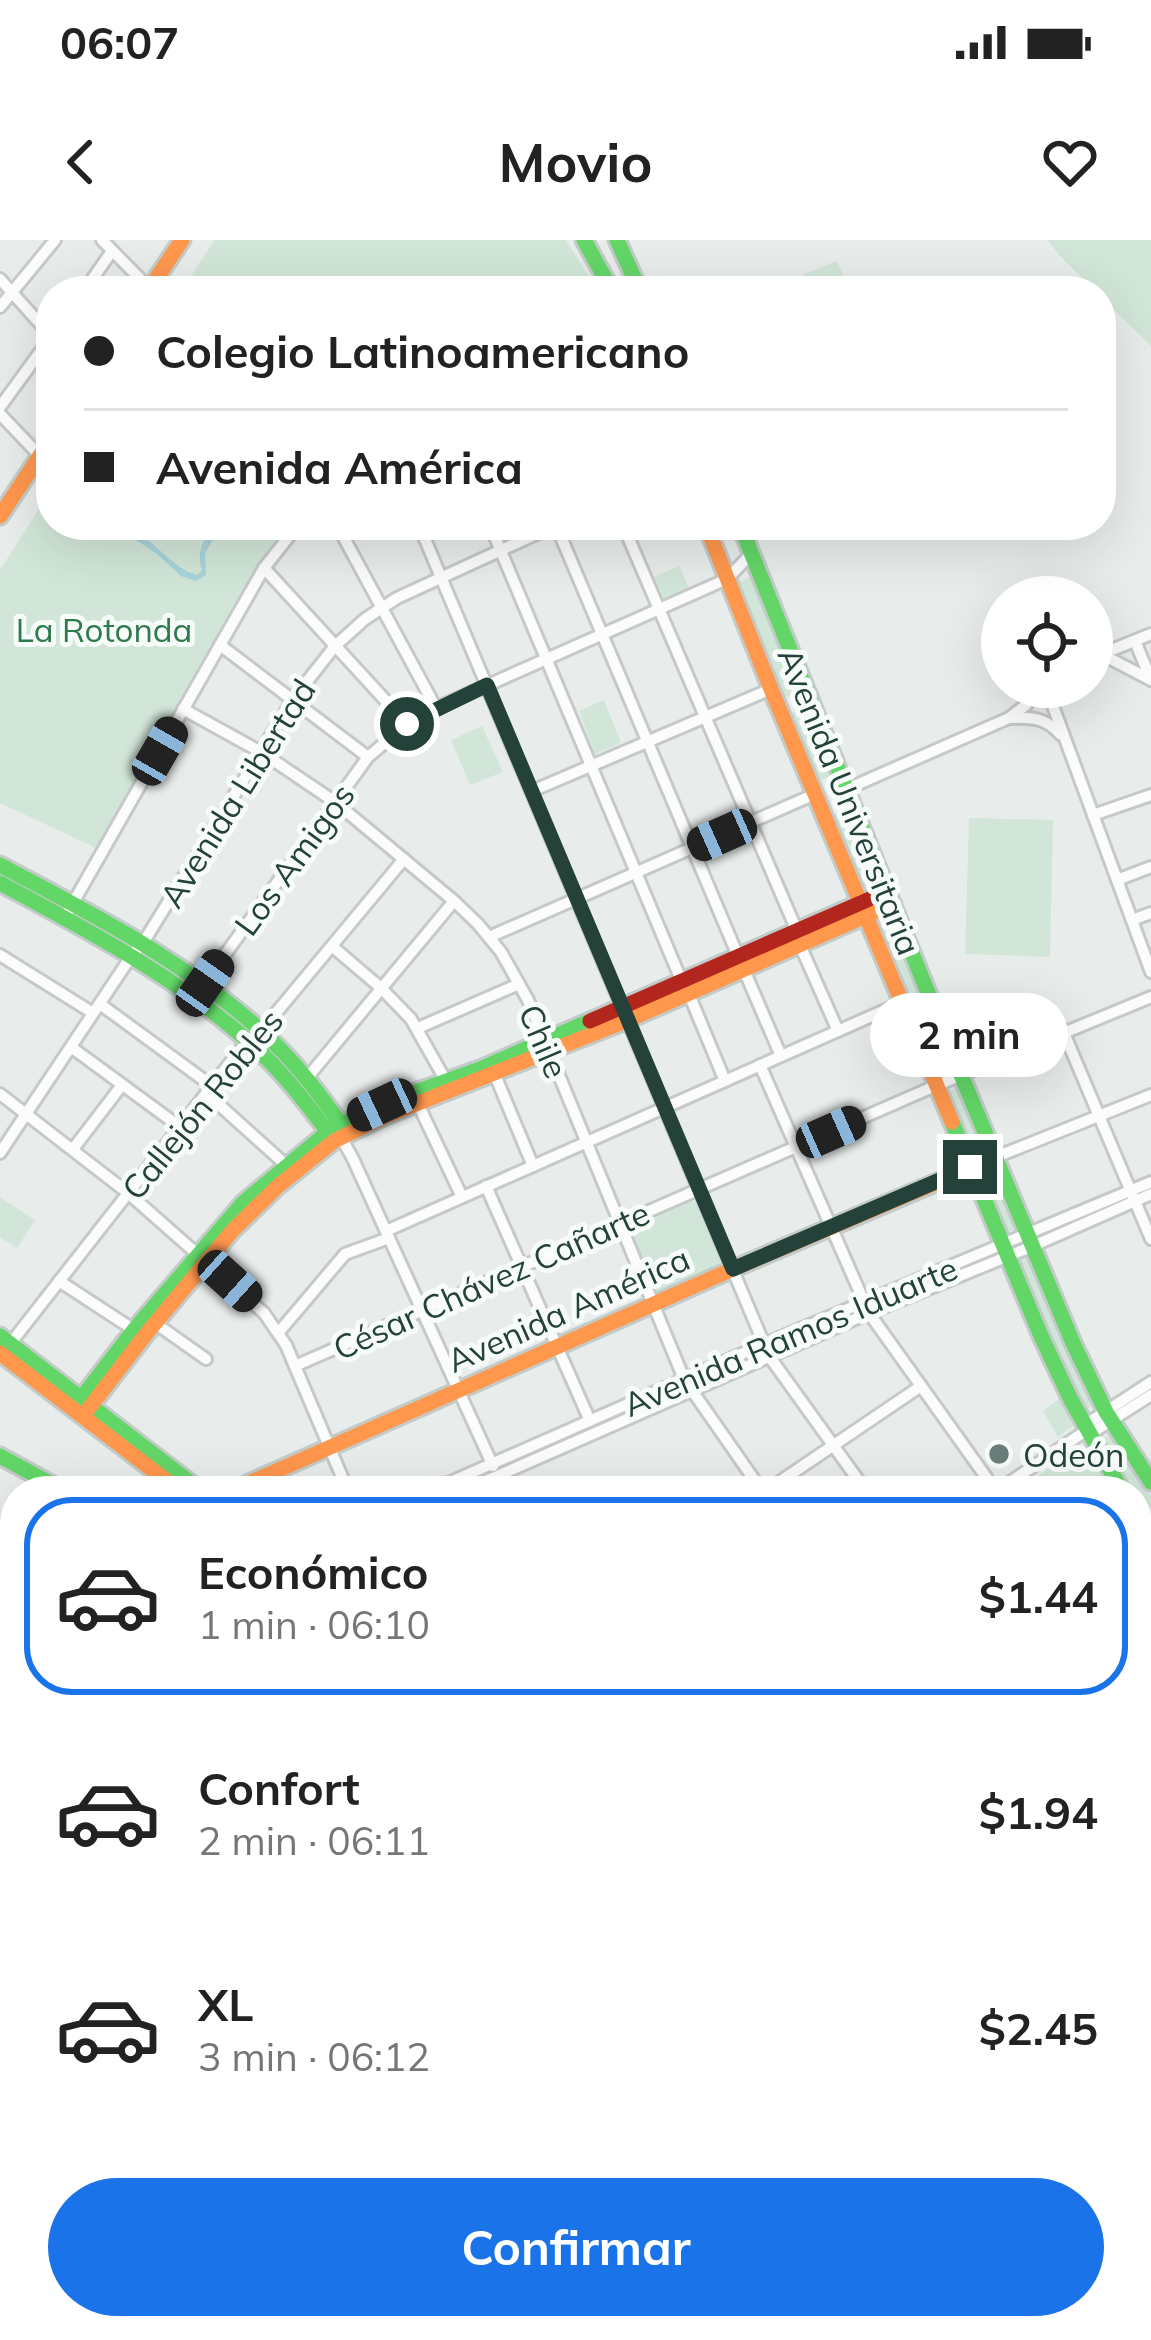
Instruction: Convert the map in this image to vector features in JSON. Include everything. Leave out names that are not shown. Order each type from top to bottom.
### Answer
[{"type":"main road","points":[[158,276],[182,240]]},
{"type":"main road","points":[[584,240],[604,276]]},
{"type":"main road","points":[[617,240],[633,276]]},
{"type":"main road","points":[[0,517],[36,462]]},
{"type":"main road","name":"Avenida Universitaria","points":[[712,540],[859,911],[1048,1352],[1113,1476]]},
{"type":"main road","name":"Avenida Universitaria","points":[[746,540],[961,1076],[1080,1358],[1108,1416],[1147,1476]]},
{"type":"main road","points":[[781,710],[810,699]]},
{"type":"main road","points":[[0,865],[200,990],[307,1078],[338,1133]]},
{"type":"main road","points":[[0,883],[68,911]]},
{"type":"main road","points":[[82,1407],[155,1323],[243,1203],[286,1165],[401,1096],[547,1047],[890,898]]},
{"type":"main road","points":[[254,1035],[289,1082],[338,1133]]},
{"type":"main road","points":[[82,1407],[134,1330],[203,1257],[338,1133],[495,1075],[547,1047]]},
{"type":"main road","name":"Avenida América","points":[[264,1476],[996,1157]]},
{"type":"main road","points":[[2,1344],[163,1476]]},
{"type":"main road","points":[[82,1407],[180,1476]]},
{"type":"main road","points":[[1,1458],[35,1476]]},
{"type":"street","points":[[0,307],[55,240]]},
{"type":"street","points":[[102,240],[136,276]]},
{"type":"street","points":[[94,276],[112,251]]},
{"type":"street","points":[[0,279],[36,319]]},
{"type":"street","points":[[36,358],[0,410],[36,451]]},
{"type":"street","points":[[68,911],[264,568],[286,540]]},
{"type":"street","points":[[345,540],[436,708]]},
{"type":"street","points":[[425,540],[766,1350],[855,1476]]},
{"type":"street","points":[[496,540],[725,1081]]},
{"type":"street","name":"Avenida Libertad","points":[[0,1153],[138,949],[294,698],[335,646],[381,607],[522,540]]},
{"type":"street","points":[[562,540],[781,1056]]},
{"type":"street","points":[[630,540],[838,1031]]},
{"type":"street","points":[[727,579],[752,554]]},
{"type":"street","points":[[264,568],[407,724]]},
{"type":"street","name":"Los Amigos","points":[[200,990],[368,757],[407,724],[727,579]]},
{"type":"street","points":[[1113,649],[1151,634]]},
{"type":"street","points":[[1135,641],[1151,680]]},
{"type":"street","points":[[220,645],[368,757]]},
{"type":"street","points":[[1113,663],[1151,680]]},
{"type":"street","points":[[532,791],[771,688]]},
{"type":"street","points":[[847,789],[1009,718],[1021,708]]},
{"type":"street","points":[[1052,708],[1151,973]]},
{"type":"street","name":"Chile","points":[[183,709],[261,752],[334,802],[454,901],[489,937],[519,984],[689,1384],[753,1476]]},
{"type":"street","points":[[1009,718],[1049,723],[1066,743]]},
{"type":"street","points":[[489,937],[815,794]]},
{"type":"street","points":[[1094,815],[1149,800]]},
{"type":"street","name":"Callejón Robles","points":[[2,1344],[59,1281],[209,1090],[404,859]]},
{"type":"street","points":[[1117,880],[1151,867]]},
{"type":"street","points":[[307,1078],[454,901]]},
{"type":"street","points":[[1132,920],[1151,913]]},
{"type":"street","points":[[333,946],[382,988],[418,1028],[446,1082]]},
{"type":"street","points":[[0,955],[96,1009],[209,1090],[286,1165]]},
{"type":"street","points":[[418,1028],[519,984]]},
{"type":"street","name":"César Chávez Cañarte","points":[[296,1366],[935,1086],[1151,997]]},
{"type":"street","points":[[279,1332],[345,1254],[486,1186],[901,1003]]},
{"type":"street","points":[[1064,1033],[1151,1239]]},
{"type":"street","points":[[71,1047],[180,1126]]},
{"type":"street","points":[[760,1065],[867,1308],[984,1476]]},
{"type":"street","points":[[495,1075],[533,1166]]},
{"type":"street","points":[[73,1149],[122,1085]]},
{"type":"street","points":[[0,1094],[128,1193],[253,1302],[279,1332],[342,1476]]},
{"type":"street","points":[[996,1157],[1151,1095]]},
{"type":"street","points":[[418,1104],[462,1197]]},
{"type":"street","points":[[338,1133],[495,1470]]},
{"type":"street","name":"Avenida Ramos Iduarte","points":[[476,1476],[1133,1196],[1151,1182]]},
{"type":"street","points":[[486,1186],[590,1421]]},
{"type":"street","name":"Avenida Ramos Iduarte","points":[[1133,1196],[1151,1194]]},
{"type":"street","points":[[59,1281],[134,1330]]},
{"type":"street","points":[[155,1323],[206,1359]]},
{"type":"street","points":[[1016,1476],[1151,1382]]},
{"type":"street","name":"Avenida Ramos Iduarte","points":[[486,1476],[590,1421],[689,1384]]},
{"type":"street","points":[[787,1476],[921,1386]]},
{"type":"street","points":[[1108,1416],[1151,1395]]},
{"type":"green space","points":[[214,240],[566,240],[589,276],[191,276]]},
{"type":"green space","points":[[1048,240],[1151,240],[1151,346],[1116,312],[1116,276],[1080,276]]},
{"type":"green space","points":[[837,261],[844,276],[805,276]]},
{"type":"green space","name":"La Rotonda","points":[[36,514],[36,540],[278,540],[255,568],[96,848],[0,803],[0,570]]},
{"type":"green space","points":[[679,566],[689,588],[664,599],[654,577]]},
{"type":"green space","points":[[756,579],[800,691],[791,698],[779,693],[737,590],[738,583]]},
{"type":"green space","points":[[604,700],[621,743],[595,754],[579,711]]},
{"type":"green space","points":[[806,707],[832,775],[822,780],[817,779],[791,721],[791,714]]},
{"type":"green space","points":[[482,726],[503,772],[470,785],[451,740]]},
{"type":"green space","points":[[842,810],[848,811],[878,884],[870,892],[862,890],[833,820]]},
{"type":"green space","points":[[969,818],[1053,820],[1050,957],[965,954]]},
{"type":"green space","points":[[888,915],[949,1065],[945,1068],[937,1068],[876,920]]},
{"type":"green space","points":[[961,1090],[983,1147],[977,1153],[972,1152],[947,1093]]},
{"type":"green space","points":[[992,1172],[1017,1227],[1014,1231],[1006,1232],[982,1182]]},
{"type":"green space","points":[[0,1197],[35,1220],[17,1248],[0,1237]]},
{"type":"green space","points":[[689,1200],[698,1204],[722,1258],[718,1267],[657,1292],[629,1227]]},
{"type":"green space","points":[[1028,1257],[1092,1401],[1089,1409],[1081,1406],[1017,1262]]},
{"type":"green space","points":[[1060,1398],[1074,1425],[1058,1437],[1043,1411]]},
{"type":"green space","points":[[1108,1435],[1137,1476],[1122,1476],[1102,1439]]},
{"type":"green space","points":[[1086,1445],[1102,1476],[1037,1476]]},
{"type":"water","points":[[136,540],[148,540],[197,575],[202,570],[200,551],[206,540],[213,540],[205,553],[206,575],[196,581],[181,576]]},
{"type":"traffic: fast","points":[[584,240],[604,276]]},
{"type":"traffic: fast","points":[[617,240],[633,276]]},
{"type":"traffic: fast","points":[[746,540],[1073,1343],[1106,1412],[1147,1476]]},
{"type":"traffic: fast","points":[[0,865],[143,944],[211,990],[284,1053],[345,1130]]},
{"type":"traffic: fast","points":[[0,883],[135,959],[230,1025],[269,1061],[332,1137]]},
{"type":"traffic: fast","points":[[73,1409],[243,1203],[328,1132],[382,1104],[480,1069],[590,1021]]},
{"type":"traffic: fast","points":[[952,1122],[1041,1336],[1114,1476]]},
{"type":"traffic: fast","points":[[0,1336],[182,1476]]},
{"type":"traffic: fast","points":[[0,1456],[37,1476]]},
{"type":"traffic: slow","points":[[158,276],[182,240]]},
{"type":"traffic: slow","points":[[0,516],[36,462]]},
{"type":"traffic: slow","points":[[712,540],[952,1122]]},
{"type":"traffic: slow","points":[[83,1416],[233,1230],[334,1141],[893,904]]},
{"type":"traffic: slow","points":[[265,1476],[996,1157]]},
{"type":"traffic: slow","points":[[0,1353],[160,1476]]},
{"type":"traffic: jam","points":[[590,1021],[888,891]]},
{"type":"place","name":"Odeón","points":[[999,1454]]},
{"type":"route","points":[[407,724],[487,685],[733,1269],[970,1167]]}]
